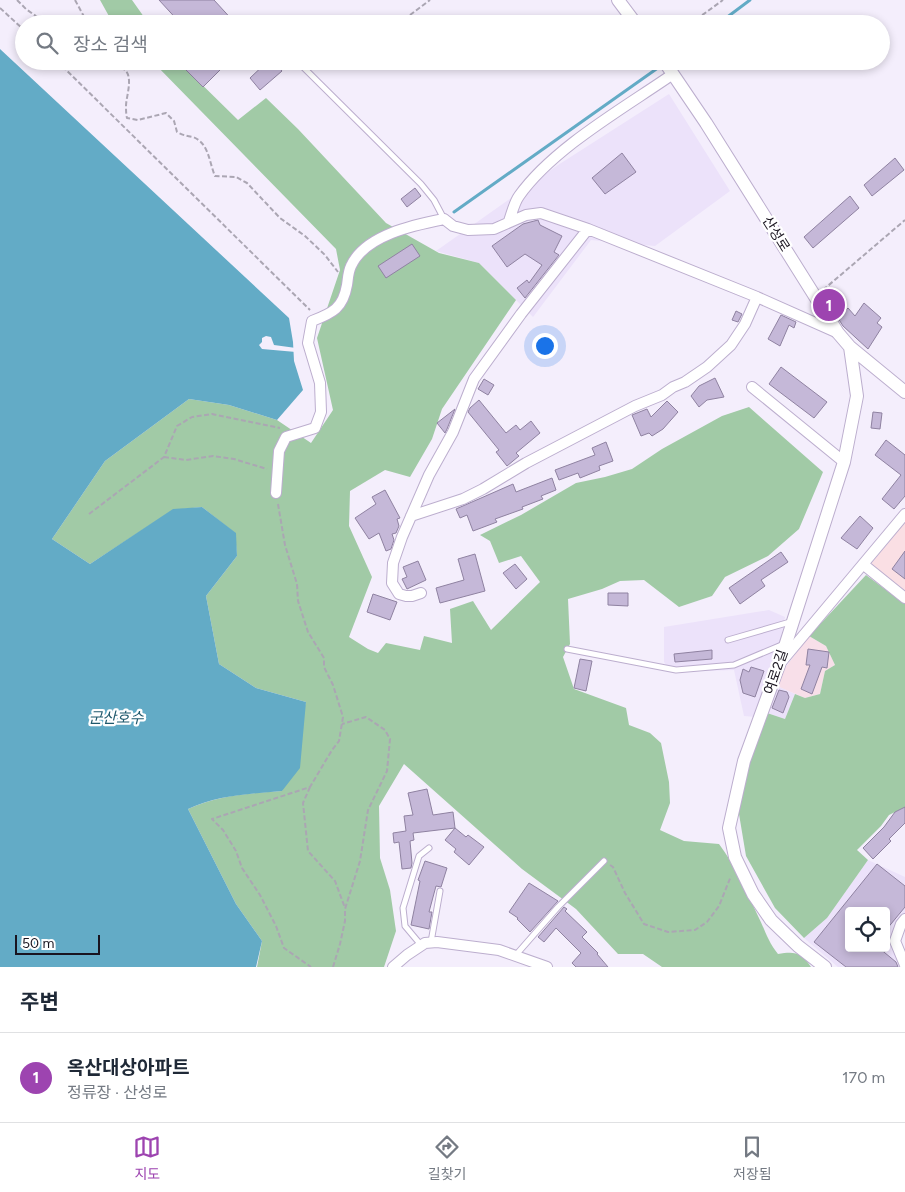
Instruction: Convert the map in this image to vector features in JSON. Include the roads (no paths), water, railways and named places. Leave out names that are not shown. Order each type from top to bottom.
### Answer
[{"type":"street","points":[[618,0],[629,15]]},
{"type":"street","points":[[509,221],[518,197],[545,165],[664,70]]},
{"type":"street","name":"산성로","points":[[670,70],[838,333],[850,347],[905,392]]},
{"type":"street","points":[[276,493],[279,451],[286,437],[314,428],[321,412],[320,383],[308,343],[312,321],[329,315],[341,305],[345,297],[351,266],[360,253],[373,242],[415,224],[444,219],[454,226],[468,230],[494,229],[526,215],[542,213],[757,297],[838,333]]},
{"type":"street","points":[[421,593],[412,596],[400,594],[392,583],[393,563],[429,476],[453,432],[474,379],[520,314],[588,230]]},
{"type":"street","points":[[411,516],[455,502],[483,489],[526,462],[685,382],[707,367],[731,345],[745,324],[757,297]]},
{"type":"street","name":"여로2길","points":[[824,967],[798,946],[771,920],[752,894],[735,857],[729,828],[744,761],[779,664],[844,462],[857,396],[850,347]]},
{"type":"street","points":[[752,387],[844,462]]},
{"type":"street","points":[[779,664],[905,514]]},
{"type":"street","points":[[864,565],[905,598]]},
{"type":"street","points":[[905,919],[901,924],[895,941],[905,965]]},
{"type":"street","points":[[393,967],[426,944],[499,950],[547,967]]},
{"type":"lane","points":[[306,70],[421,184],[434,200],[444,219]]},
{"type":"lane","points":[[728,640],[793,621]]},
{"type":"lane","points":[[567,650],[676,670],[734,665],[786,643]]},
{"type":"lane","points":[[429,848],[419,856],[402,908],[405,926],[426,944],[440,891]]},
{"type":"lane","points":[[515,956],[558,907],[604,861]]},
{"type":"water","name":"군산호수","points":[[0,49],[15,63],[15,70],[23,70],[289,318],[294,361],[303,390],[277,420],[229,405],[189,399],[105,461],[52,539],[90,564],[173,509],[202,507],[236,533],[237,556],[206,596],[219,664],[256,688],[306,702],[300,768],[282,791],[222,798],[188,809],[236,904],[262,941],[256,967],[0,967]]},
{"type":"waterway","points":[[730,15],[750,0]]},
{"type":"waterway","points":[[454,212],[655,70]]},
{"type":"place","name":"옥산대상아파트","points":[[829,305]]}]
